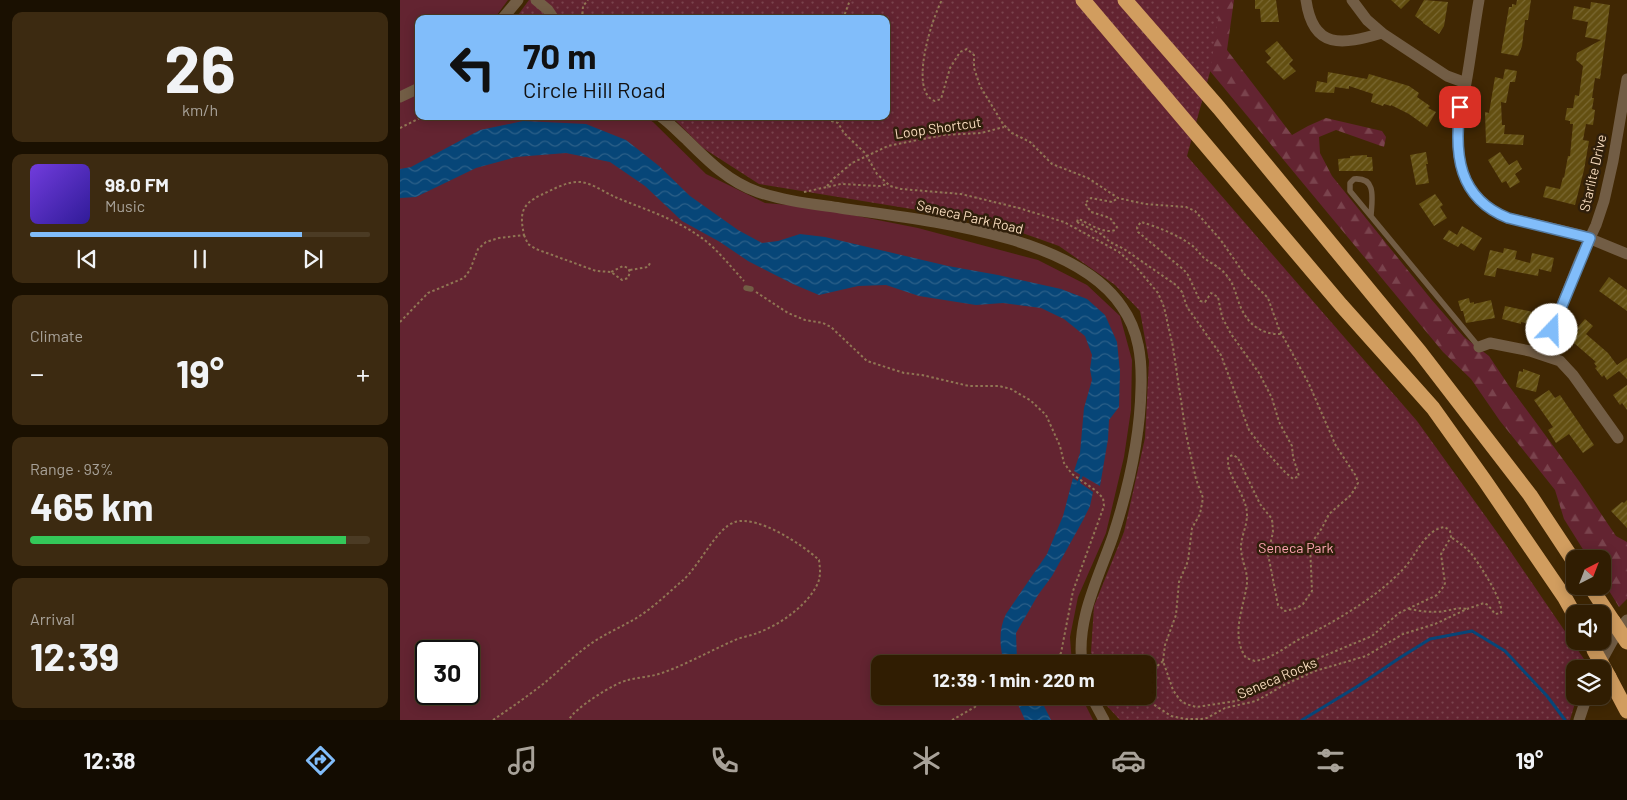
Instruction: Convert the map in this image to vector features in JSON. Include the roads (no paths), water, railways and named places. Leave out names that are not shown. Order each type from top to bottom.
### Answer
[{"type":"highway","points":[[1084,0],[1341,305],[1433,408],[1485,480],[1569,605]]},
{"type":"highway","points":[[1125,0],[1219,108],[1420,352],[1530,495],[1566,550]]},
{"type":"highway","points":[[1598,595],[1620,620],[1627,642]]},
{"type":"highway","points":[[1611,686],[1627,711]]},
{"type":"street","points":[[505,15],[518,0]]},
{"type":"street","points":[[536,0],[551,15]]},
{"type":"street","points":[[1306,0],[1308,18],[1315,30],[1323,37],[1331,40],[1359,40],[1382,33]]},
{"type":"street","points":[[1352,0],[1367,20],[1382,33],[1447,76],[1466,83]]},
{"type":"street","points":[[1479,0],[1458,121],[1458,148],[1461,168],[1465,178],[1476,195],[1490,209],[1508,218],[1590,238],[1627,254]]},
{"type":"street","name":"Starlite Drive","points":[[1542,355],[1596,225],[1609,182],[1627,79]]},
{"type":"street","points":[[400,97],[415,90]]},
{"type":"street","name":"Seneca Park Road","points":[[664,120],[710,162],[743,186],[757,192],[780,199],[900,217],[1003,237],[1038,248],[1090,274],[1116,299],[1131,322],[1141,359],[1138,424],[1122,505],[1084,619],[1080,644],[1081,655]]},
{"type":"street","points":[[1479,347],[1490,344],[1542,355],[1560,361],[1569,370],[1618,438]]},
{"type":"street","points":[[1608,660],[1619,629],[1620,620]]},
{"type":"street","points":[[1096,705],[1104,720]]},
{"type":"street","points":[[1579,718],[1584,705]]},
{"type":"lane","points":[[1372,216],[1372,190],[1368,181],[1360,178],[1354,179],[1350,183],[1350,191],[1479,347]]},
{"type":"water","points":[[523,121],[586,124],[626,140],[659,166],[690,196],[738,230],[762,243],[778,241],[800,234],[825,237],[948,266],[1061,289],[1087,299],[1105,315],[1117,342],[1120,372],[1119,407],[1109,420],[1108,439],[1100,486],[1074,471],[1080,453],[1084,408],[1092,380],[1090,369],[1092,355],[1085,336],[1064,319],[1041,308],[1003,303],[976,305],[919,296],[886,285],[858,286],[819,295],[748,261],[720,242],[682,221],[645,186],[610,162],[566,153],[516,157],[476,168],[416,197],[400,198],[400,169],[411,167],[480,130]]},
{"type":"water","points":[[1073,478],[1093,492],[1090,506],[1052,576],[1038,595],[1016,633],[1017,655],[1003,655],[1000,639],[1003,620],[1047,554],[1063,516]]},
{"type":"water","points":[[1018,705],[1044,705],[1051,720],[1025,720]]},
{"type":"waterway","points":[[1078,484],[1083,472]]},
{"type":"waterway","points":[[1302,720],[1430,639],[1472,631],[1505,651],[1547,696],[1565,720]]},
{"type":"park label","name":"Seneca Park","points":[[1296,548]]}]
